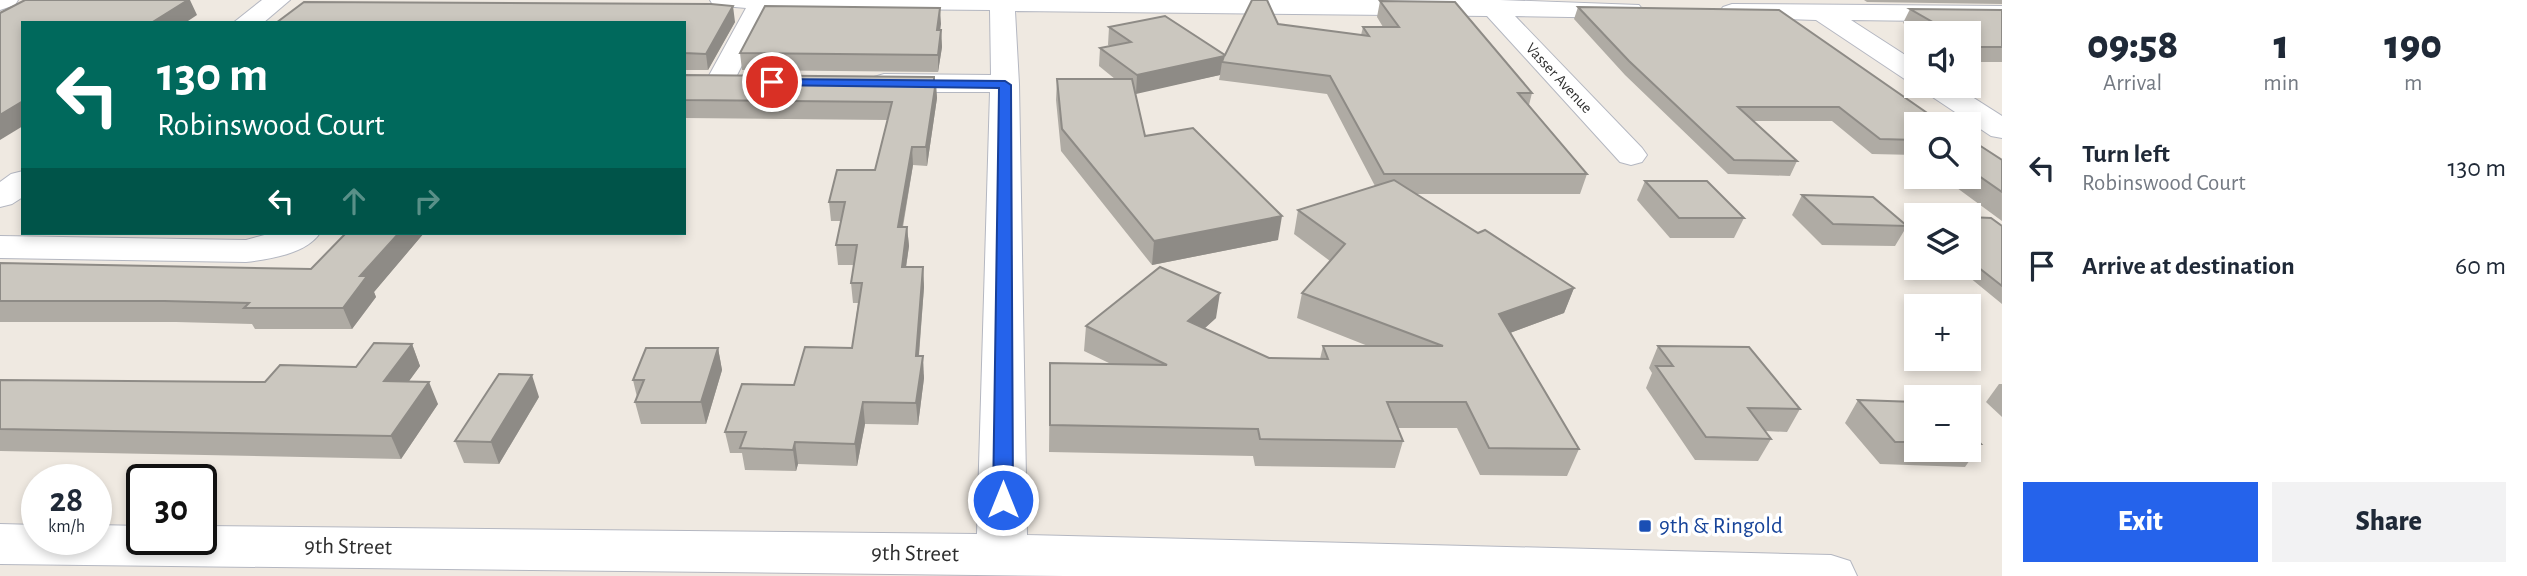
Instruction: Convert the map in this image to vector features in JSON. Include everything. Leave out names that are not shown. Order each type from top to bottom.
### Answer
[{"type":"street","points":[[0,3],[6,0]]},
{"type":"street","points":[[249,21],[278,0]]},
{"type":"street","points":[[722,0],[1002,4],[1490,4],[1658,11]]},
{"type":"street","points":[[721,81],[762,1]]},
{"type":"street","points":[[1002,4],[1005,85],[1002,555]]},
{"type":"street","name":"Vasser Avenue","points":[[1490,4],[1631,155]]},
{"type":"street","points":[[1713,11],[1813,6],[2002,14]]},
{"type":"street","points":[[1813,6],[1904,66]]},
{"type":"street","points":[[855,83],[1005,85]]},
{"type":"street","points":[[1954,98],[2002,129]]},
{"type":"street","points":[[0,197],[21,182]]},
{"type":"street","points":[[0,247],[246,251],[268,248],[297,235]]},
{"type":"street","name":"9th Street","points":[[0,544],[209,561],[1002,555],[1831,576]]},
{"type":"building","points":[[25,0],[188,0],[154,21],[21,21],[21,102],[0,115],[0,13]]},
{"type":"building","points":[[1252,0],[1267,0],[1278,24],[1369,36],[1363,27],[1399,27],[1380,1],[1455,2],[1532,93],[1518,93],[1587,174],[1384,174],[1330,76],[1222,62],[1224,56],[1137,75],[1100,48],[1131,42],[1109,27],[1165,16],[1225,55]]},
{"type":"building","points":[[304,2],[733,6],[706,54],[686,53],[686,21],[279,21]]},
{"type":"building","points":[[765,6],[940,8],[938,55],[740,53]]},
{"type":"building","points":[[1578,7],[1779,10],[1926,112],[1904,112],[1904,140],[1880,139],[1839,107],[1738,107],[1797,161],[1734,160],[1629,61]]},
{"type":"building","points":[[1910,9],[2002,10],[2002,47],[1981,47],[1981,21],[1931,21]]},
{"type":"building","points":[[686,75],[934,77],[936,81],[926,147],[912,147],[898,227],[907,227],[902,267],[923,267],[916,356],[923,356],[916,403],[863,402],[855,444],[795,442],[793,450],[740,448],[746,432],[725,432],[742,384],[794,385],[805,347],[852,348],[862,283],[851,283],[857,245],[836,245],[845,202],[829,202],[837,170],[875,170],[892,102],[686,100]]},
{"type":"building","points":[[1057,79],[1132,79],[1145,136],[1193,128],[1282,216],[1154,241],[1062,129]]},
{"type":"building","points":[[1981,146],[2002,160],[2002,192],[1981,177]]},
{"type":"building","points":[[1394,180],[1478,233],[1485,230],[1574,288],[1499,314],[1579,449],[1489,448],[1466,402],[1387,402],[1403,441],[1260,439],[1258,429],[1050,425],[1050,363],[1167,365],[1086,326],[1160,267],[1220,293],[1188,321],[1269,358],[1328,359],[1323,346],[1443,346],[1302,293],[1345,244],[1298,210]]},
{"type":"building","points":[[1645,181],[1707,181],[1744,218],[1679,218]]},
{"type":"building","points":[[1802,195],[1873,197],[1904,226],[1833,224]]},
{"type":"building","points":[[1981,218],[1991,218],[2002,226],[2002,286],[1981,269]]},
{"type":"building","points":[[344,235],[397,235],[360,276],[367,276],[343,308],[244,308],[249,303],[164,301],[0,301],[0,263],[311,269]]},
{"type":"building","points":[[374,343],[412,344],[384,381],[429,382],[391,436],[0,429],[0,380],[265,382],[280,365],[356,367]]},
{"type":"building","points":[[1658,346],[1749,347],[1800,409],[1748,408],[1771,439],[1706,437],[1656,366],[1673,366]]},
{"type":"building","points":[[646,348],[718,348],[701,402],[635,402],[644,380],[633,380]]},
{"type":"building","points":[[499,374],[532,375],[491,442],[455,441]]},
{"type":"building","points":[[1858,400],[1904,402],[1904,442],[1895,442]]},
{"type":"place","name":"9th & Ringold","points":[[1645,526]]},
{"type":"route","points":[[772,82],[1005,85],[1003,500]]}]
